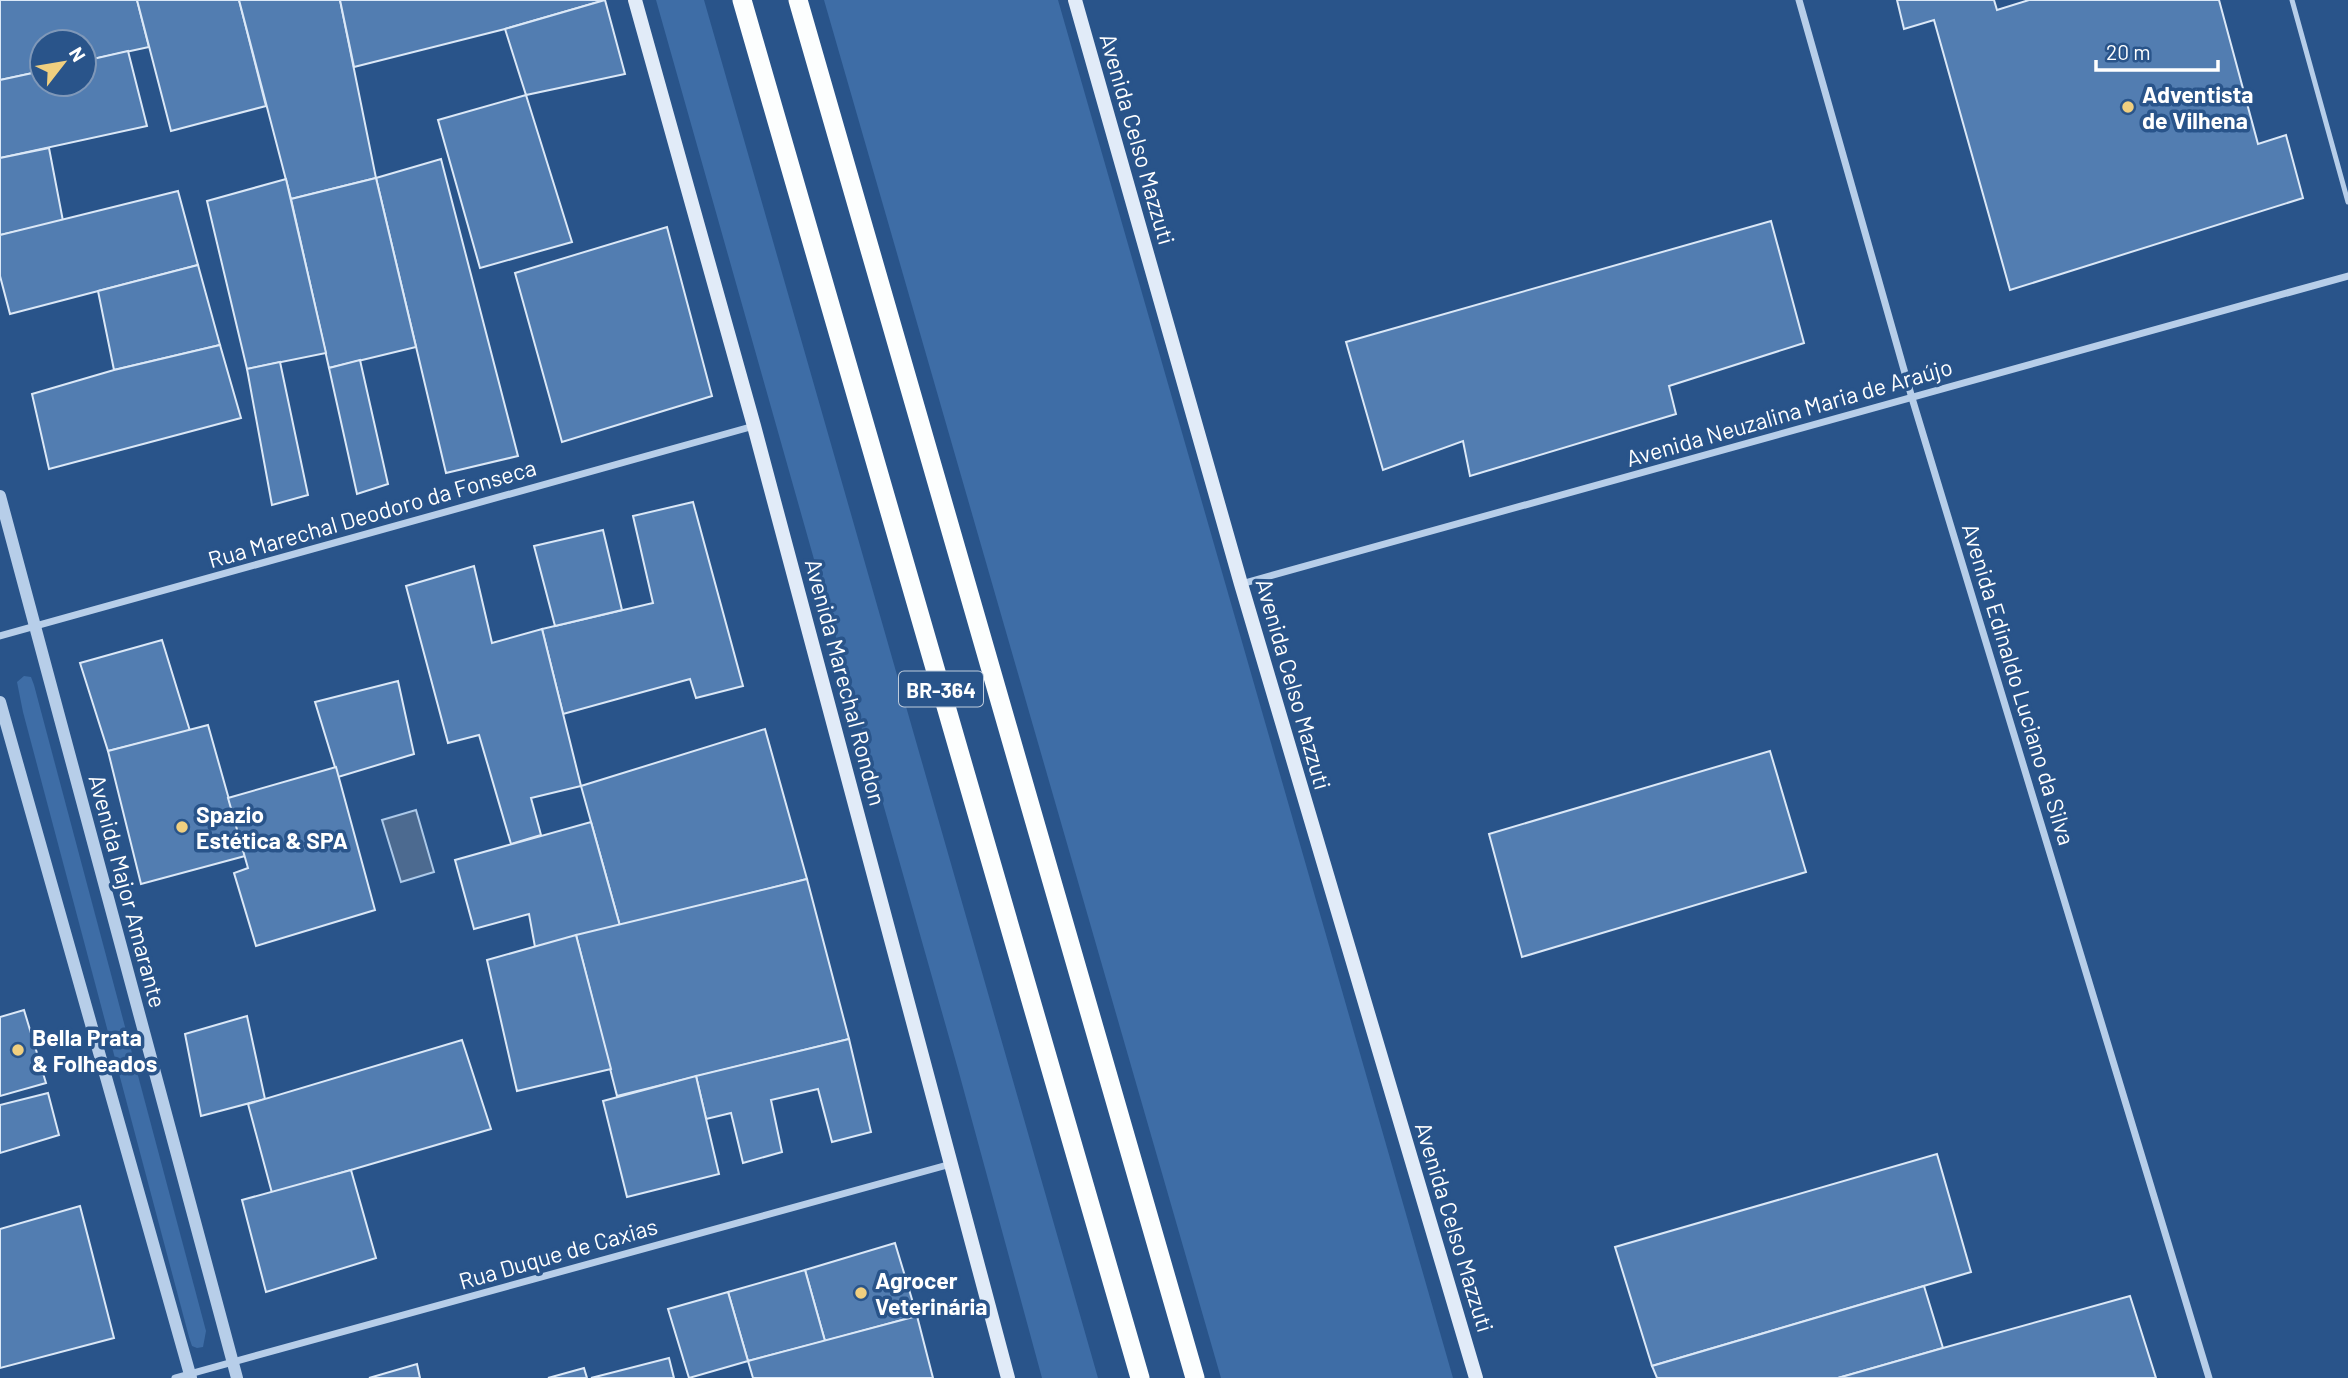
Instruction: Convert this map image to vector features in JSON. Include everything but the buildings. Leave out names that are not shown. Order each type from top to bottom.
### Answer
[{"type":"highway","name":"BR-364","points":[[741,0],[1140,1378]]},
{"type":"highway","name":"BR-364","points":[[798,0],[1195,1378]]},
{"type":"main road","name":"Avenida Marechal Rondon","points":[[635,0],[754,426],[1008,1378]]},
{"type":"main road","name":"Avenida Celso Mazzuti","points":[[1075,0],[1241,584],[1476,1378]]},
{"type":"street","name":"Avenida Edinaldo Luciano da Silva","points":[[1799,0],[1912,398],[2209,1378]]},
{"type":"street","name":"Avenida Neuzalina Maria de Araújo","points":[[1241,584],[2348,276]]},
{"type":"street","name":"Rua Marechal Deodoro da Fonseca","points":[[0,636],[754,426]]},
{"type":"street","name":"Avenida Major Amarante","points":[[0,496],[237,1378]]},
{"type":"street","points":[[0,702],[191,1376]]},
{"type":"street","name":"Rua Duque de Caxias","points":[[175,1378],[191,1376],[951,1163]]},
{"type":"lane","points":[[2292,0],[2348,202]]},
{"type":"shaded area","points":[[656,0],[704,0],[1098,1378],[1042,1378],[958,1069]]},
{"type":"shaded area","points":[[824,0],[1058,0],[1453,1378],[1221,1378]]},
{"type":"shaded area","points":[[24,676],[31,677],[34,685],[206,1331],[203,1347],[192,1346],[189,1337],[23,712],[17,682]]},
{"type":"shaded area","points":[[416,810],[434,872],[401,882],[382,820]]},
{"type":"place","name":"Adventista de Vilhena","points":[[2128,107]]},
{"type":"place","name":"Spazio Estética & SPA","points":[[182,827]]},
{"type":"place","name":"Bella Prata & Folheados","points":[[18,1050]]},
{"type":"place","name":"Agrocer Veterinária","points":[[861,1293]]}]
